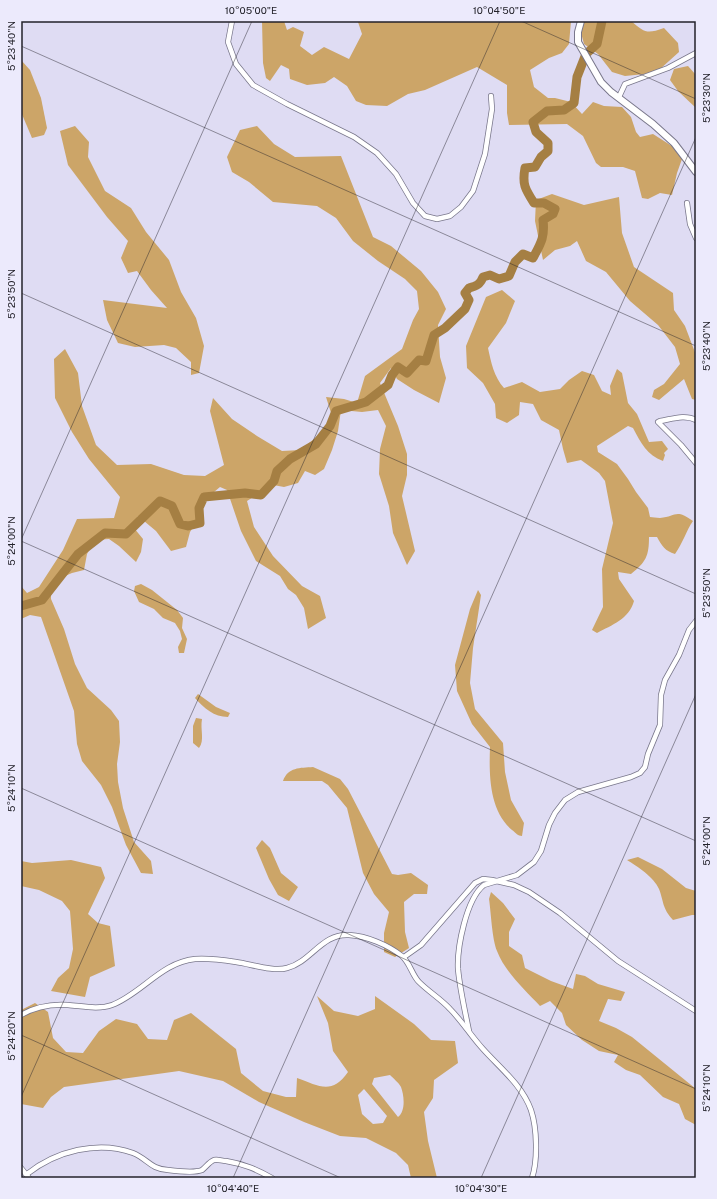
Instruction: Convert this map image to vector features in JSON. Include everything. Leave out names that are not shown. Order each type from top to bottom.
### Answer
[{"type":"street","points":[[232,21],[228,42],[236,64],[253,85],[287,104],[354,137],[377,153],[396,174],[413,203],[425,216],[437,219],[450,216],[461,207],[473,191],[485,154],[492,109],[492,96]]},
{"type":"street","points":[[582,21],[578,32],[578,42],[601,82],[674,143],[696,172]]},
{"type":"street","points":[[619,97],[625,84],[668,68],[696,54]]},
{"type":"street","points":[[687,203],[690,224],[696,238]]},
{"type":"street","points":[[696,420],[685,417],[658,422],[681,445],[696,463]]},
{"type":"street","points":[[469,1032],[458,968],[463,932],[472,900],[480,888],[484,885],[517,875],[534,862],[541,851],[552,819],[564,800],[578,792],[631,777],[640,773],[645,767],[648,754],[660,725],[661,695],[665,680],[679,655],[689,630],[696,621]]},
{"type":"street","points":[[404,957],[421,945],[475,883],[483,879],[499,881],[520,887],[536,896],[560,913],[618,961],[696,1010]]},
{"type":"street","points":[[21,1014],[45,1006],[66,1005],[102,1008],[110,1006],[122,1000],[172,966],[188,960],[196,959],[236,962],[280,970],[300,962],[325,941],[347,934],[360,936],[388,947],[404,957],[415,977],[450,1008],[483,1049],[515,1081],[531,1110],[533,1119],[536,1155],[533,1178]]},
{"type":"street","points":[[21,1168],[28,1176],[47,1162],[72,1151],[104,1146],[132,1153],[154,1168],[164,1170],[198,1171],[217,1160],[241,1164],[272,1178]]},
{"type":"shaded area","points":[[262,21],[284,21],[287,30],[293,27],[304,32],[300,46],[312,55],[324,47],[349,59],[362,34],[358,22],[355,21],[571,21],[569,44],[562,53],[549,58],[530,70],[534,87],[548,98],[571,102],[582,114],[593,102],[604,106],[622,107],[631,117],[636,132],[640,137],[653,134],[675,148],[682,159],[672,195],[660,193],[648,199],[642,198],[635,171],[623,167],[601,167],[596,163],[583,136],[567,124],[509,125],[507,113],[507,85],[477,67],[425,90],[408,94],[387,106],[366,105],[356,101],[347,86],[334,77],[325,83],[307,85],[290,79],[289,69],[281,65],[270,81],[266,78],[263,63]]},
{"type":"shaded area","points":[[580,21],[631,21],[643,30],[650,32],[664,28],[678,43],[679,52],[659,70],[645,74],[625,76],[612,72],[598,54],[584,44],[580,29]]},
{"type":"shaded area","points":[[21,60],[30,70],[41,98],[47,128],[44,135],[32,138],[21,112]]},
{"type":"shaded area","points":[[688,66],[696,75],[696,108],[678,91],[670,80],[674,69]]},
{"type":"shaded area","points":[[75,126],[89,142],[88,157],[105,191],[131,208],[146,232],[169,260],[181,292],[196,318],[204,346],[199,373],[191,375],[191,362],[176,348],[164,345],[135,347],[118,343],[107,320],[103,300],[167,308],[137,271],[128,273],[121,258],[128,241],[107,217],[68,165],[60,131]]},
{"type":"shaded area","points":[[257,126],[274,144],[295,157],[341,156],[373,237],[391,246],[421,271],[438,292],[446,309],[438,325],[440,357],[446,378],[439,403],[397,379],[391,368],[380,383],[398,426],[407,454],[407,475],[402,496],[415,551],[407,565],[393,533],[389,506],[379,474],[380,449],[386,426],[378,410],[362,412],[341,410],[338,431],[324,469],[315,475],[305,471],[298,483],[284,487],[268,484],[261,492],[247,501],[254,527],[273,556],[302,586],[320,596],[326,618],[308,629],[304,608],[296,595],[288,589],[280,576],[256,561],[241,531],[227,490],[220,487],[203,503],[201,515],[190,532],[186,547],[171,551],[156,531],[138,516],[134,528],[143,539],[141,552],[136,562],[109,539],[95,540],[87,554],[84,570],[58,579],[51,588],[51,599],[64,629],[75,664],[87,688],[111,710],[119,721],[120,742],[117,764],[118,782],[123,808],[134,842],[151,861],[153,874],[141,873],[126,845],[112,807],[101,785],[82,761],[77,744],[74,711],[41,617],[30,615],[21,619],[21,586],[27,593],[39,587],[63,550],[77,519],[114,518],[120,497],[89,459],[72,432],[55,398],[54,359],[65,349],[78,373],[82,406],[96,445],[117,465],[151,464],[184,475],[205,476],[224,465],[210,411],[213,398],[232,419],[282,451],[301,450],[322,432],[332,416],[326,397],[344,399],[357,403],[365,376],[402,349],[413,320],[419,309],[417,291],[405,279],[378,261],[353,241],[336,218],[317,206],[273,202],[249,182],[232,172],[227,157],[240,130]]},
{"type":"shaded area","points":[[552,194],[584,205],[619,197],[622,233],[634,267],[673,293],[674,310],[685,326],[696,355],[696,400],[692,399],[684,379],[659,400],[652,397],[654,390],[664,384],[680,364],[675,347],[658,325],[630,301],[606,272],[586,261],[577,241],[570,246],[555,250],[543,260],[535,221],[536,200]]},
{"type":"shaded area","points":[[502,290],[515,301],[506,323],[488,348],[495,374],[504,388],[522,382],[540,392],[560,389],[569,380],[582,371],[594,375],[602,391],[611,395],[610,386],[617,369],[622,373],[628,403],[637,414],[649,442],[662,441],[668,449],[664,453],[665,455],[663,461],[657,458],[645,448],[633,428],[628,426],[597,446],[598,452],[617,464],[648,508],[650,517],[660,518],[679,514],[693,521],[675,554],[664,548],[657,537],[649,537],[646,558],[640,566],[631,574],[618,572],[619,579],[634,601],[632,607],[619,621],[597,633],[592,630],[603,607],[602,569],[613,523],[605,481],[599,473],[581,460],[567,463],[559,430],[541,420],[533,404],[520,402],[519,415],[507,423],[496,418],[495,404],[483,383],[467,368],[466,346],[486,297]]},
{"type":"shaded area","points":[[141,584],[152,590],[177,610],[183,618],[182,628],[187,639],[184,653],[179,653],[178,647],[182,639],[180,631],[175,623],[163,618],[154,609],[139,602],[134,591],[135,586]]},
{"type":"shaded area","points":[[478,590],[481,595],[473,648],[470,683],[475,709],[503,743],[505,772],[511,800],[524,823],[522,836],[518,835],[504,822],[499,813],[492,792],[490,780],[490,747],[472,724],[457,691],[455,665],[470,609]]},
{"type":"shaded area","points":[[198,694],[216,707],[230,713],[228,717],[214,714],[206,708],[195,698]]},
{"type":"shaded area","points":[[196,718],[202,719],[202,742],[199,748],[193,743],[193,726]]},
{"type":"shaded area","points":[[313,767],[340,779],[348,789],[392,874],[398,875],[411,873],[428,885],[427,894],[414,894],[404,902],[405,932],[409,948],[395,957],[384,952],[384,933],[389,912],[374,894],[363,873],[347,808],[328,785],[322,781],[283,781],[288,773],[295,769]]},
{"type":"shaded area","points":[[262,840],[270,848],[281,873],[298,887],[289,901],[278,895],[269,879],[256,848]]},
{"type":"shaded area","points":[[638,857],[662,869],[686,888],[696,891],[696,915],[673,920],[669,916],[657,885],[645,872],[627,860]]},
{"type":"shaded area","points":[[71,860],[101,867],[105,878],[88,914],[98,923],[110,926],[115,966],[90,977],[85,997],[51,991],[58,978],[69,968],[73,949],[70,911],[62,901],[39,890],[21,886],[21,861],[32,863]]},
{"type":"shaded area","points":[[491,892],[503,903],[515,919],[509,932],[509,946],[522,955],[525,968],[551,981],[573,989],[576,974],[585,976],[598,984],[625,992],[621,1001],[608,999],[599,1021],[632,1037],[696,1089],[696,1125],[685,1119],[679,1104],[663,1097],[640,1075],[626,1070],[614,1062],[618,1055],[599,1051],[582,1040],[566,1025],[562,1013],[550,1001],[540,1006],[516,980],[505,966],[495,946],[489,899]]},
{"type":"shaded area","points":[[317,996],[334,1011],[358,1016],[375,1009],[375,996],[414,1024],[431,1040],[455,1041],[458,1063],[434,1080],[433,1098],[424,1112],[428,1141],[437,1178],[411,1178],[408,1165],[396,1153],[366,1138],[340,1136],[259,1102],[223,1081],[179,1071],[64,1087],[51,1097],[43,1108],[21,1104],[21,1010],[35,1003],[48,1012],[53,1038],[66,1052],[83,1053],[99,1031],[116,1019],[137,1024],[148,1039],[167,1040],[174,1020],[191,1013],[236,1049],[241,1073],[263,1091],[286,1097],[296,1097],[297,1078],[325,1087],[336,1084],[348,1072],[333,1051],[328,1023]],"holes":[[[390,1075],[400,1085],[403,1094],[404,1103],[401,1114],[398,1117],[372,1084],[374,1078]],[[364,1089],[387,1116],[383,1123],[373,1124],[362,1114],[358,1095]]]},
{"type":"waterway","points":[[21,606],[42,600],[78,554],[105,533],[126,534],[160,501],[172,506],[180,524],[188,526],[200,523],[199,508],[204,497],[245,493],[261,495],[274,481],[277,471],[290,459],[316,444],[330,426],[336,411],[366,402],[388,385],[392,375],[398,367],[407,373],[419,360],[426,361],[434,335],[445,328],[465,309],[469,300],[465,293],[469,288],[478,285],[483,277],[490,275],[499,279],[509,276],[515,262],[523,254],[533,258],[542,240],[543,220],[553,214],[555,209],[544,203],[534,203],[525,186],[525,168],[535,167],[541,157],[548,151],[548,143],[536,132],[533,122],[547,111],[564,110],[574,103],[577,77],[586,54],[597,44],[602,21]]}]
